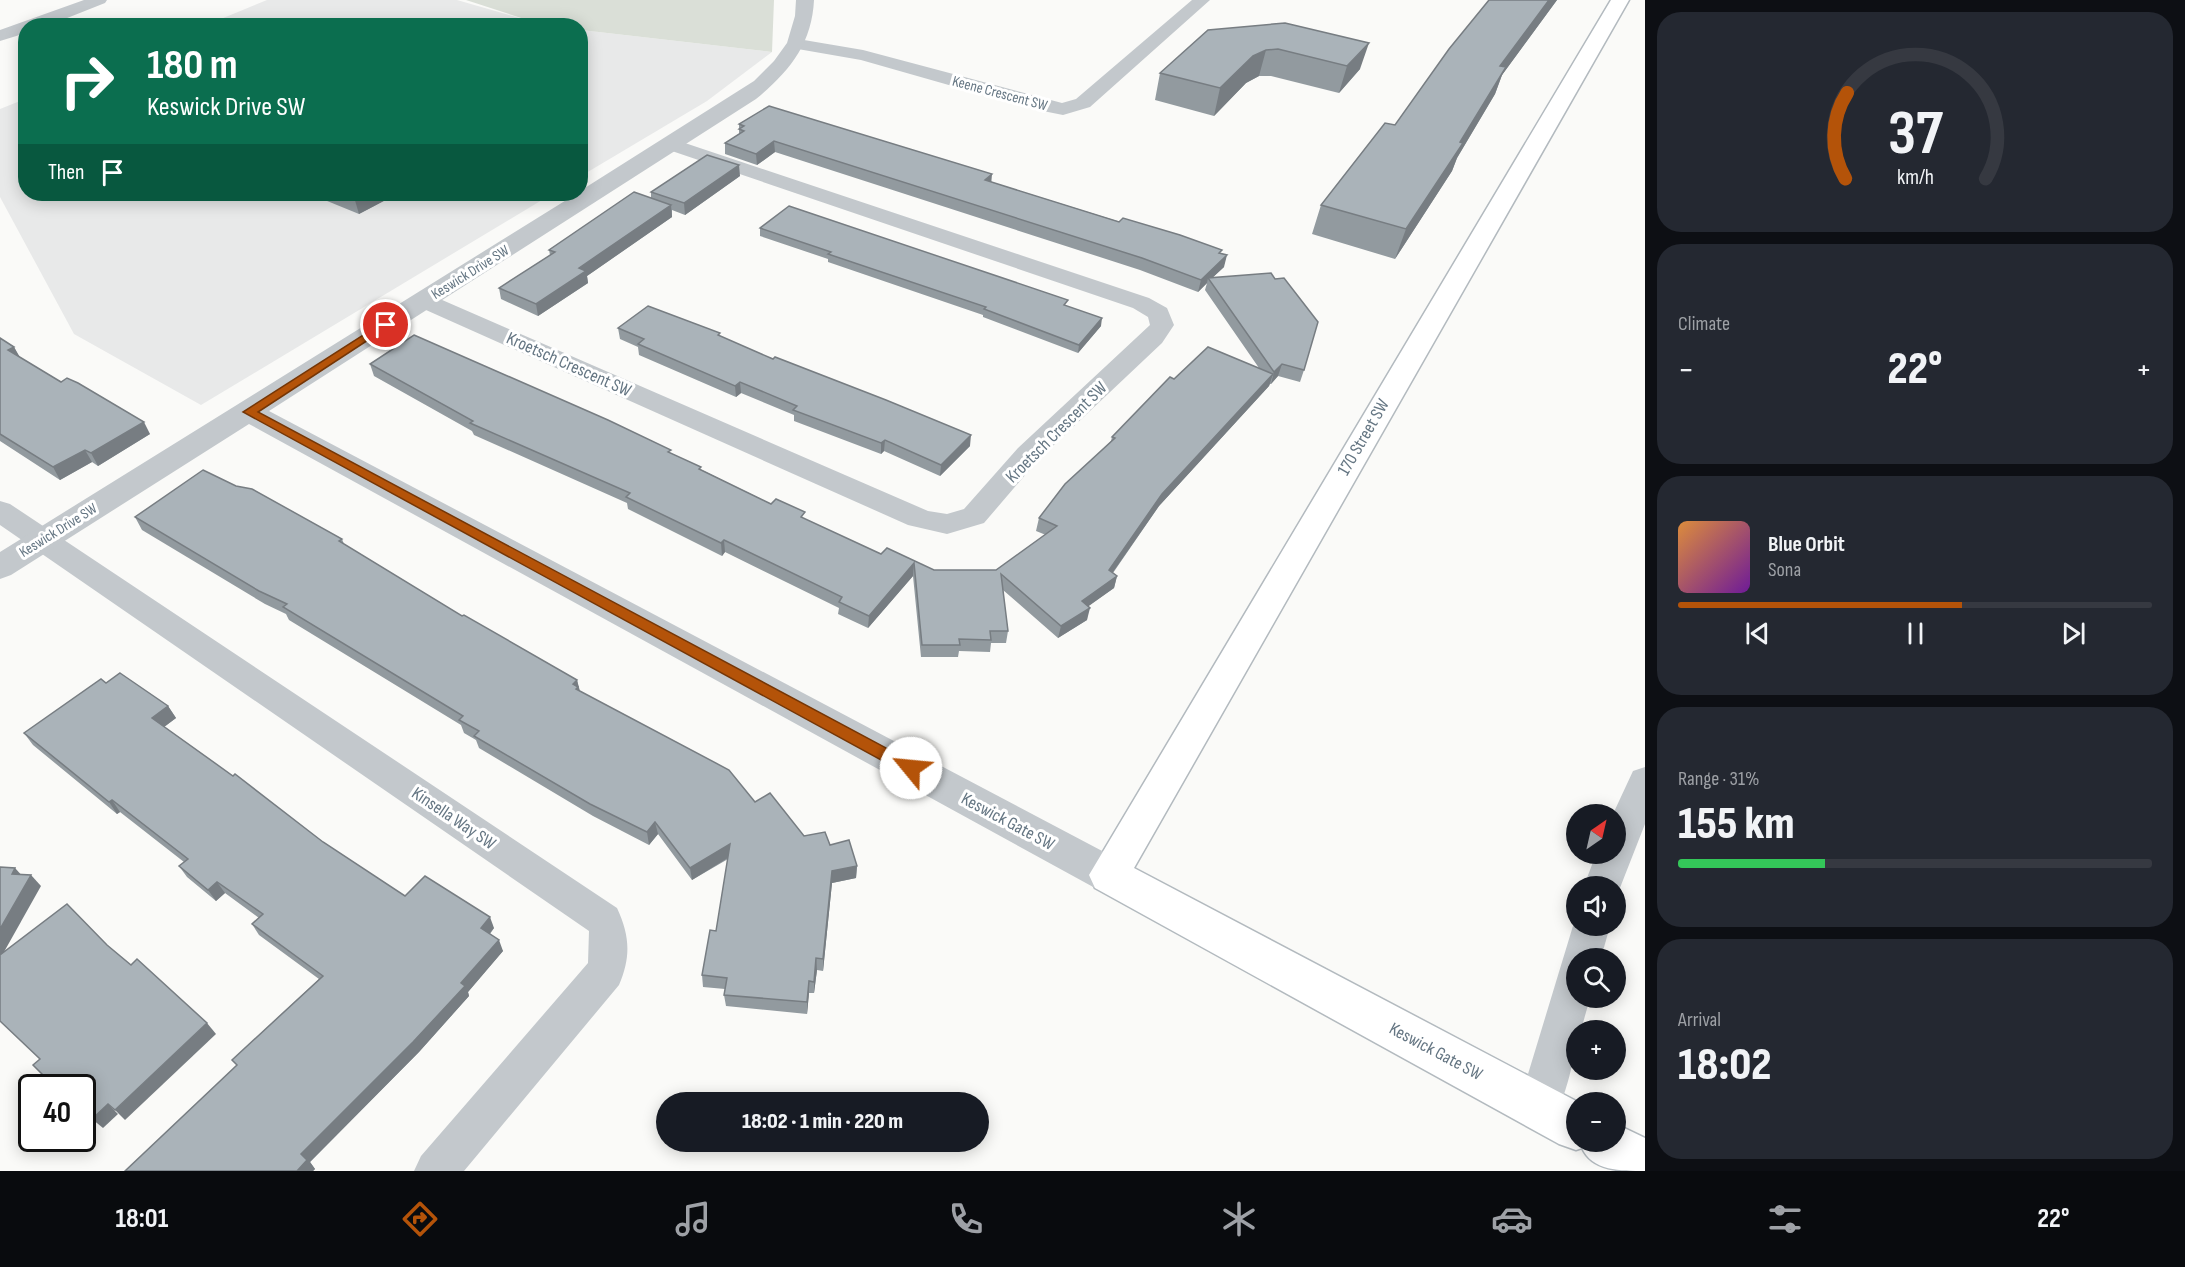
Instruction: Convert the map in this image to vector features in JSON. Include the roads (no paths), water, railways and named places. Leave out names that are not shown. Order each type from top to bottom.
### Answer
[{"type":"main road","name":"170 Street SW","points":[[1109,875],[1620,0]]},
{"type":"main road","name":"Keswick Gate SW","points":[[1109,875],[1566,1122]]},
{"type":"main road","points":[[1622,1152],[1645,1164]]},
{"type":"street","points":[[50,18],[99,0]]},
{"type":"street","name":"Keswick Drive SW","points":[[588,198],[749,95],[774,75],[798,44],[805,14],[805,0]]},
{"type":"street","name":"Keene Crescent SW","points":[[798,44],[850,52],[1040,105],[1071,108],[1083,103],[1202,0]]},
{"type":"street","points":[[0,36],[18,30]]},
{"type":"street","name":"Kroetsch Crescent SW","points":[[425,301],[918,518],[950,525],[963,523],[974,516],[1028,454],[1153,338],[1162,325],[1159,313],[1141,303],[673,145]]},
{"type":"street","name":"Keswick Drive SW","points":[[0,567],[584,201]]},
{"type":"street","name":"Keswick Gate SW","points":[[249,412],[1109,875]]},
{"type":"street","name":"Kinsella Way SW","points":[[0,511],[604,920],[610,933],[610,956],[605,972],[436,1171]]},
{"type":"street","points":[[1626,826],[1645,781]]},
{"type":"street","points":[[1539,1107],[1567,1008]]}]
